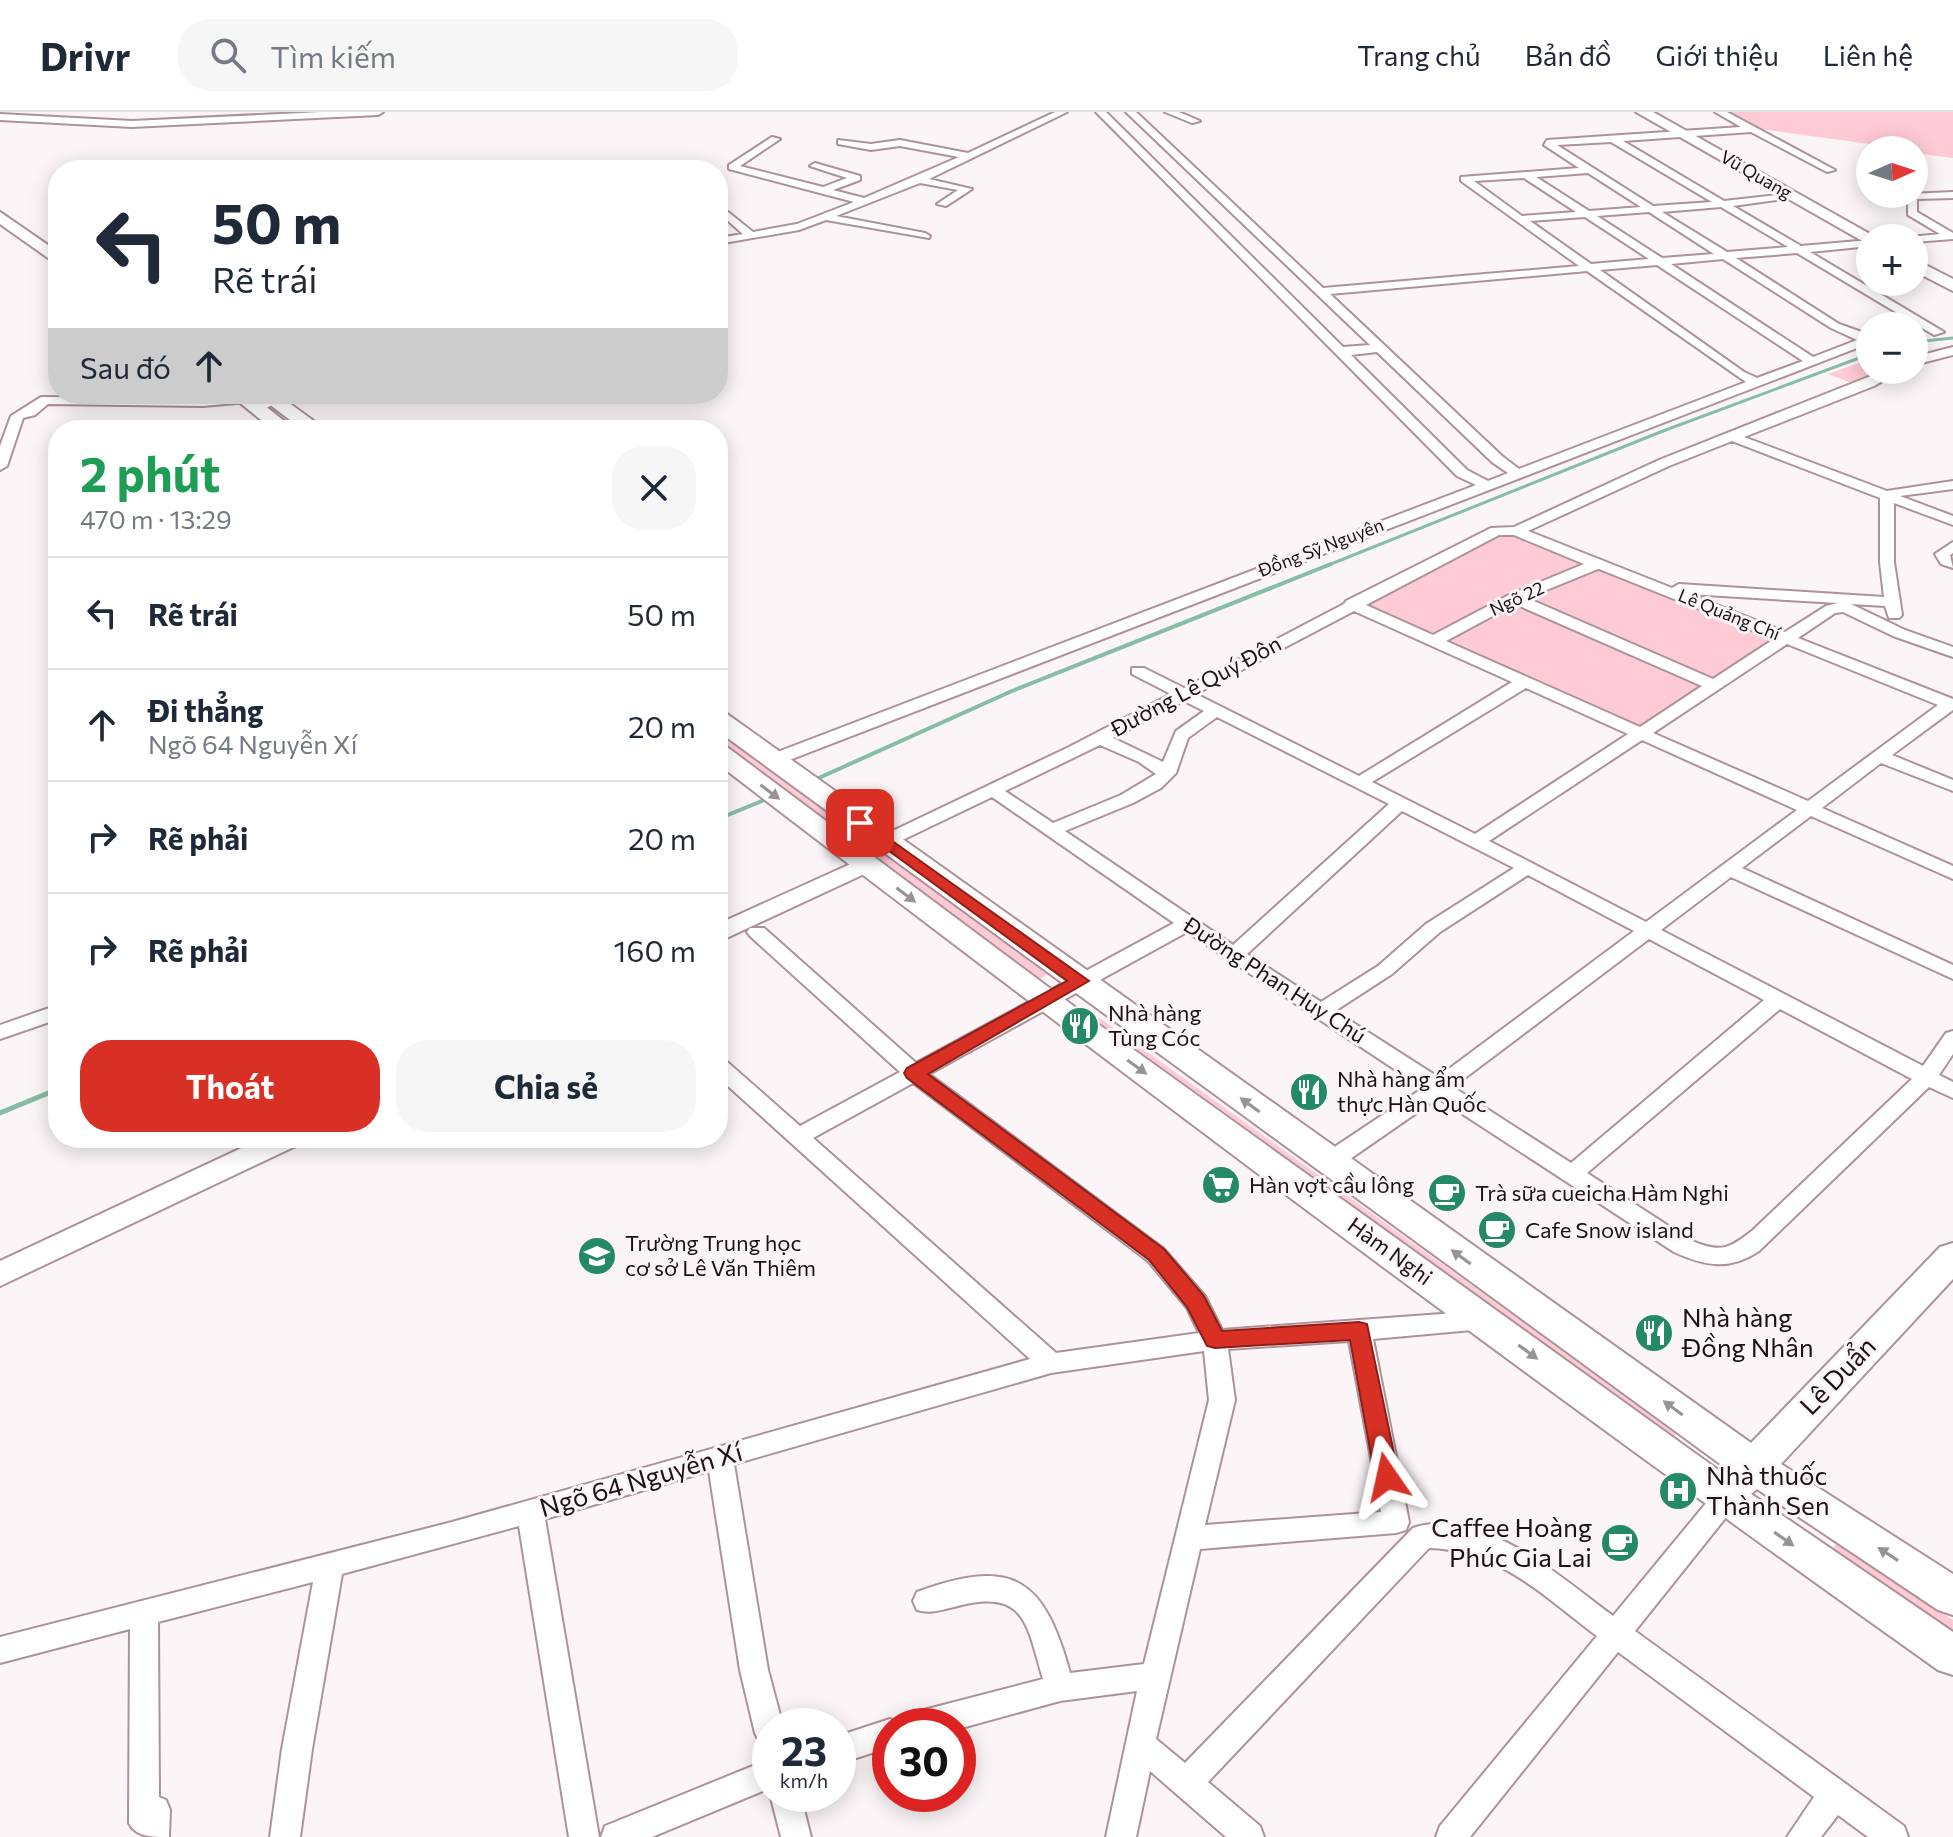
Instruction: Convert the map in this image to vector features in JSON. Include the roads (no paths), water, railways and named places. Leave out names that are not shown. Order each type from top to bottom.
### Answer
[{"type":"main road","name":"Vũ Quang","points":[[1643,112],[1856,233]]},
{"type":"main road","points":[[0,200],[48,235]]},
{"type":"main road","points":[[0,217],[48,253]]},
{"type":"main road","points":[[1928,272],[1953,286]]},
{"type":"main road","points":[[272,404],[299,420]]},
{"type":"main road","name":"Hàm Nghi","points":[[728,726],[835,804],[876,853],[1046,1001],[1726,1498],[1953,1656]]},
{"type":"main road","name":"Hàm Nghi","points":[[728,759],[800,814],[876,853],[1079,981],[1753,1466],[1953,1597]]},
{"type":"main road","name":"Lê Duẩn","points":[[1726,1498],[1953,1256]]},
{"type":"street","points":[[0,117],[132,124],[378,112]]},
{"type":"street","points":[[728,240],[787,231],[825,217],[919,180],[1062,112]]},
{"type":"street","points":[[1101,112],[1359,350],[1516,473]]},
{"type":"street","points":[[1131,112],[1318,292],[1359,350],[1462,473],[1486,485]]},
{"type":"street","points":[[1170,112],[1195,121]]},
{"type":"street","points":[[1720,112],[1830,170]]},
{"type":"street","points":[[1752,129],[1547,143],[1835,326],[1856,334]]},
{"type":"street","points":[[1612,138],[1938,332]]},
{"type":"street","points":[[775,139],[732,167],[863,201]]},
{"type":"street","points":[[841,142],[871,147],[900,143],[968,156]]},
{"type":"street","points":[[815,166],[857,178],[825,190]]},
{"type":"street","points":[[1589,170],[1467,177],[1464,180],[1740,375],[1758,383]]},
{"type":"street","points":[[1524,173],[1813,362]]},
{"type":"street","points":[[919,180],[967,189],[942,204]]},
{"type":"street","points":[[1519,219],[1722,204],[1791,195]]},
{"type":"street","points":[[1952,236],[1912,213],[1912,196],[1953,195]]},
{"type":"street","points":[[728,216],[753,237]]},
{"type":"street","points":[[825,217],[925,236]]},
{"type":"street","points":[[1928,238],[1952,236]]},
{"type":"street","points":[[1318,292],[1802,251],[1856,243]]},
{"type":"street","points":[[1928,333],[1953,331]]},
{"type":"street","name":"Đồng Sỹ Nguyên","points":[[783,767],[1516,473],[1856,344]]},
{"type":"street","points":[[1928,357],[1953,351]]},
{"type":"street","name":"Đường Lê Quý Đôn","points":[[876,853],[1485,534],[1510,532],[1664,463],[1867,384]]},
{"type":"street","points":[[1,459],[17,416],[48,400]]},
{"type":"street","points":[[1730,436],[1953,521]]},
{"type":"street","points":[[1887,496],[1953,485]]},
{"type":"street","points":[[1887,496],[1887,562],[1891,602],[1899,633]]},
{"type":"street","name":"Lê Quảng Chí","points":[[1510,532],[1587,559],[1951,704]]},
{"type":"street","points":[[1953,546],[1942,554],[1946,561],[1953,564]]},
{"type":"street","name":"Ngõ 22","points":[[1434,641],[1514,598],[1593,566],[1587,559]]},
{"type":"street","points":[[1661,588],[1891,602]]},
{"type":"street","points":[[1514,598],[1714,685]]},
{"type":"street","points":[[1351,604],[1953,873]]},
{"type":"street","points":[[1476,841],[1839,607],[1953,652]]},
{"type":"street","points":[[1138,671],[1528,867],[1953,1091]]},
{"type":"street","points":[[1359,783],[1524,682]]},
{"type":"street","points":[[1329,1162],[1439,1087],[1951,704]]},
{"type":"street","points":[[1052,830],[1133,794],[1167,773],[1183,732],[1216,711]]},
{"type":"street","points":[[1099,738],[1145,758],[1167,773]]},
{"type":"street","points":[[1878,756],[1953,786]]},
{"type":"street","name":"Đường Phan Huy Chú","points":[[994,791],[1321,1011],[1682,1246],[1724,1260],[1743,1251],[1761,1236],[1926,1078]]},
{"type":"street","points":[[1235,954],[1401,803]]},
{"type":"street","points":[[728,929],[876,853]]},
{"type":"street","points":[[1321,1011],[1385,970],[1433,928],[1528,867]]},
{"type":"street","points":[[1728,869],[1953,973]]},
{"type":"street","points":[[797,1137],[1188,923]]},
{"type":"street","points":[[757,932],[914,1073],[1156,1255],[1196,1302],[1215,1340],[1222,1400],[1155,1676],[1121,1837]]},
{"type":"street","points":[[1572,1174],[1780,998]]},
{"type":"street","points":[[0,1032],[48,1015]]},
{"type":"street","points":[[1926,1078],[1953,1038]]},
{"type":"street","points":[[728,1074],[1051,1363]]},
{"type":"street","points":[[0,1274],[267,1148]]},
{"type":"street","name":"Ngõ 64 Nguyễn Xí","points":[[0,1650],[530,1512],[1051,1363],[1215,1340],[1484,1320]]},
{"type":"street","points":[[1189,1538],[1396,1522],[1359,1330]]},
{"type":"street","points":[[720,1457],[754,1670],[764,1708]]},
{"type":"street","points":[[1451,1837],[1726,1498]]},
{"type":"street","points":[[530,1512],[584,1837]]},
{"type":"street","points":[[1187,1783],[1423,1536],[1481,1541],[1507,1554],[1893,1837]]},
{"type":"street","points":[[285,1837],[297,1749],[330,1565]]},
{"type":"street","points":[[927,1601],[991,1589],[1018,1595],[1034,1613],[1060,1688]]},
{"type":"street","points":[[144,1613],[144,1823],[155,1810],[154,1837]]},
{"type":"street","points":[[976,1710],[1060,1688],[1155,1676]]},
{"type":"street","points":[[1140,1744],[1249,1837]]},
{"type":"street","points":[[616,1837],[752,1780]]},
{"type":"street","points":[[1802,1837],[1835,1794]]},
{"type":"street","points":[[790,1812],[796,1837]]},
{"type":"waterway","points":[[1928,341],[1953,338]]},
{"type":"waterway","points":[[1330,564],[1663,431],[1856,359]]},
{"type":"waterway","points":[[812,781],[1012,691],[1330,564]]},
{"type":"waterway","points":[[1326,566],[1330,564]]},
{"type":"waterway","points":[[728,815],[769,798]]},
{"type":"waterway","points":[[0,1113],[48,1093]]},
{"type":"place","name":"Nhà hàng Tùng Cóc","points":[[1080,1026]]},
{"type":"place","name":"Nhà hàng ẩm thực Hàn Quốc","points":[[1309,1092]]},
{"type":"place","name":"Hàn vợt cầu lông","points":[[1221,1185]]},
{"type":"place","name":"Trà sữa cueicha Hàm Nghi","points":[[1447,1193]]},
{"type":"place","name":"Cafe Snow island","points":[[1497,1230]]},
{"type":"place","name":"Trường Trung học cơ sở Lê Văn Thiêm","points":[[597,1256]]},
{"type":"place","name":"Nhà hàng Đồng Nhân","points":[[1654,1333]]},
{"type":"place","name":"Nhà thuốc Thành Sen","points":[[1678,1491]]},
{"type":"place","name":"Caffee Hoàng Phúc Gia Lai","points":[[1620,1543]]}]
